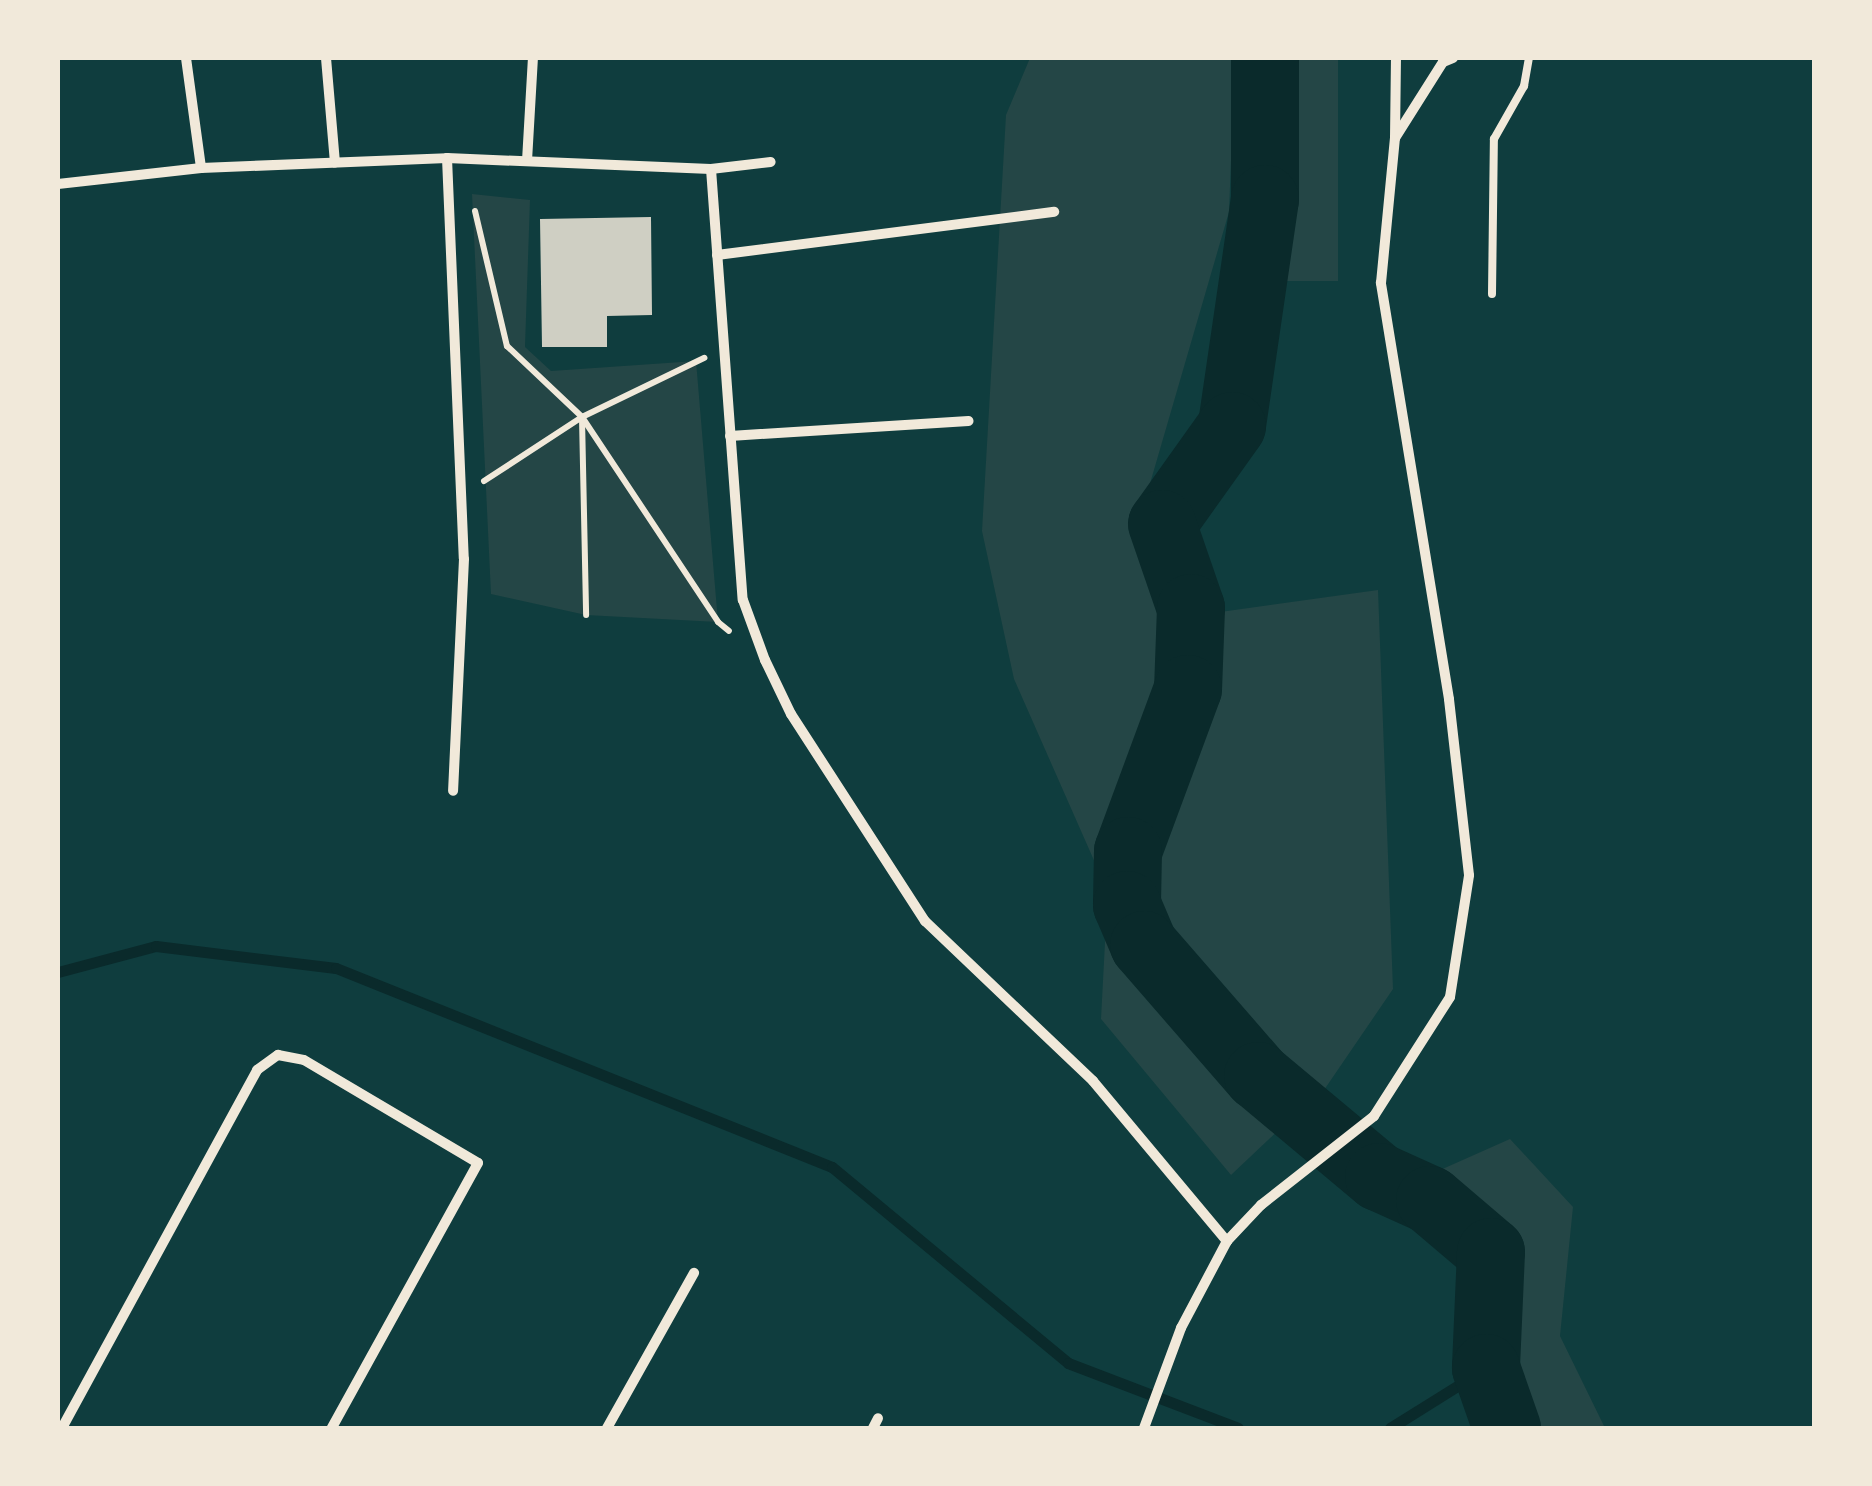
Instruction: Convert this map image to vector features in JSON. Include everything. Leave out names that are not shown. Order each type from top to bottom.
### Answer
[{"type":"street","points":[[186,58],[201,168]]},
{"type":"street","points":[[326,58],[335,163]]},
{"type":"street","points":[[527,161],[532,58]]},
{"type":"street","points":[[1144,1426],[1180,1328],[1227,1241],[1261,1205],[1374,1116],[1450,998],[1469,875],[1449,699],[1381,283],[1394,138],[1396,58]]},
{"type":"street","points":[[1394,138],[1443,62],[1453,58]]},
{"type":"street","points":[[58,184],[201,168],[447,158],[711,170],[771,162]]},
{"type":"street","points":[[447,158],[464,559],[453,791]]},
{"type":"street","points":[[711,170],[743,600],[764,660],[790,714],[925,921],[1093,1081],[1227,1241]]},
{"type":"street","points":[[717,255],[1054,212]]},
{"type":"street","points":[[730,436],[969,422]]},
{"type":"street","points":[[62,1428],[258,1070],[278,1055],[304,1060],[478,1163],[332,1428]]},
{"type":"street","points":[[608,1428],[694,1274]]},
{"type":"lane","points":[[1492,294],[1494,139],[1524,86],[1529,58]]},
{"type":"path","points":[[472,194],[507,346],[582,417],[718,622],[764,660]]},
{"type":"path","points":[[462,495],[582,417],[724,351]]},
{"type":"path","points":[[582,417],[586,615]]},
{"type":"shaded area","points":[[1030,58],[1235,58],[1229,212],[1140,518],[1165,581],[1171,680],[1112,896],[1137,964],[1285,1124],[1231,1175],[1101,1019],[1107,904],[1100,874],[1014,679],[982,531],[1006,115]]},
{"type":"shaded area","points":[[1281,58],[1338,58],[1338,281],[1281,281]]},
{"type":"shaded area","points":[[472,194],[530,200],[525,347],[551,371],[696,361],[718,622],[586,615],[491,594]]},
{"type":"shaded area","points":[[1378,590],[1393,989],[1322,1093],[1150,920],[1157,816],[1202,692],[1206,614]]},
{"type":"shaded area","points":[[1510,1139],[1573,1207],[1560,1336],[1605,1428],[1528,1428],[1505,1358],[1507,1243],[1420,1179]]},
{"type":"building","points":[[651,217],[652,315],[607,316],[607,347],[542,347],[540,219]]},
{"type":"waterway","points":[[1265,58],[1265,199],[1232,426],[1162,524],[1191,608],[1188,689],[1128,851],[1127,905],[1144,945],[1258,1076],[1379,1177],[1430,1200],[1491,1252],[1486,1368],[1507,1428]]},
{"type":"waterway","points":[[58,972],[156,946],[336,968],[832,1167],[1068,1363],[1238,1428]]},
{"type":"waterway","points":[[1390,1428],[1486,1368]]}]
